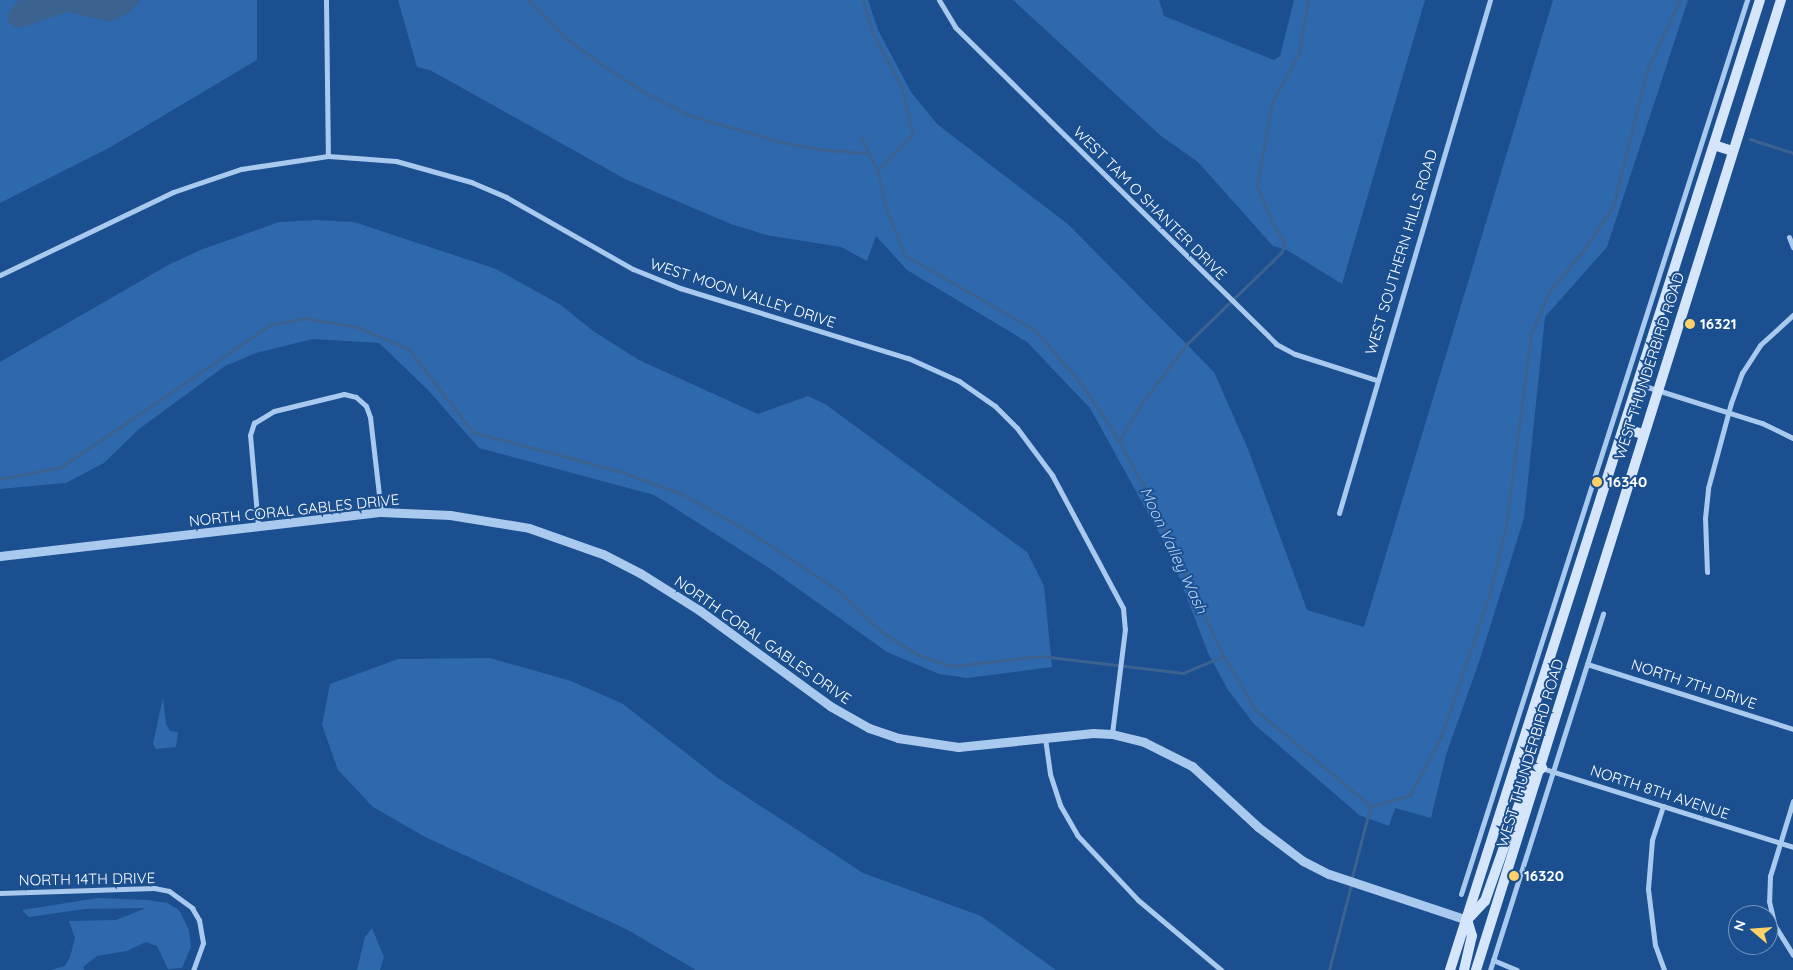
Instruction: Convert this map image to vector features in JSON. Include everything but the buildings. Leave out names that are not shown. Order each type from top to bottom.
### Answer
[{"type":"main road","name":"WEST THUNDERBIRD ROAD","points":[[1450,970],[1519,761],[1760,0]]},
{"type":"main road","name":"WEST THUNDERBIRD ROAD","points":[[1476,970],[1542,768],[1643,434],[1781,0]]},
{"type":"main road","points":[[1714,145],[1733,151]]},
{"type":"main road","points":[[1624,428],[1643,434]]},
{"type":"main road","points":[[1464,970],[1472,936],[1467,920],[1476,915],[1485,901],[1528,779],[1542,768]]},
{"type":"street","points":[[326,0],[328,156]]},
{"type":"street","name":"WEST TAM O SHANTER DRIVE","points":[[939,0],[955,27],[1276,344],[1295,354],[1376,380]]},
{"type":"street","name":"WEST SOUTHERN HILLS ROAD","points":[[1339,513],[1376,380],[1490,0]]},
{"type":"street","name":"WEST THUNDERBIRD ROAD","points":[[1461,894],[1747,0]]},
{"type":"street","name":"WEST MOON VALLEY DRIVE","points":[[0,275],[173,192],[241,169],[328,156],[396,162],[471,182],[506,197],[633,269],[664,282],[783,322],[908,358],[978,393],[1006,416],[1035,449],[1123,608],[1125,629],[1112,734]]},
{"type":"street","points":[[1789,237],[1793,247]]},
{"type":"street","points":[[1706,572],[1705,518],[1708,488],[1728,411],[1750,360],[1772,332],[1793,315]]},
{"type":"street","points":[[1638,384],[1728,411],[1793,438]]},
{"type":"street","points":[[258,526],[250,435],[254,422],[274,411],[344,394],[356,397],[366,406],[370,416],[381,512]]},
{"type":"street","name":"WEST THUNDERBIRD ROAD","points":[[1611,424],[1624,428]]},
{"type":"street","name":"NORTH CORAL GABLES DRIVE","points":[[0,556],[381,512],[450,515],[493,520],[565,539],[603,554],[667,589],[843,714],[898,738],[958,747],[1045,738],[1112,734],[1153,745],[1192,766],[1265,832],[1303,861],[1337,877],[1467,920]]},
{"type":"street","name":"WEST THUNDERBIRD ROAD","points":[[1490,970],[1603,613]]},
{"type":"street","name":"NORTH 7TH DRIVE","points":[[1587,664],[1793,729]]},
{"type":"street","points":[[1045,738],[1050,774],[1060,805],[1077,835],[1138,900],[1221,970]]},
{"type":"street","name":"NORTH 8TH AVENUE","points":[[1519,761],[1793,847]]},
{"type":"street","points":[[1793,800],[1770,876],[1769,900],[1775,926],[1793,955]]},
{"type":"street","points":[[1663,806],[1652,840],[1648,913],[1664,970]]},
{"type":"street","name":"WEST THUNDERBIRD ROAD","points":[[1476,848],[1489,852]]},
{"type":"street","name":"NORTH 14TH DRIVE","points":[[0,893],[132,888],[169,891],[184,901],[199,920],[203,943],[194,970]]},
{"type":"street","points":[[1493,960],[1517,970]]},
{"type":"shaded area","points":[[0,0],[257,0],[257,60],[109,148],[0,203]]},
{"type":"shaded area","points":[[19,0],[141,0],[130,12],[110,22],[67,12],[24,27],[14,27],[8,22],[8,13]]},
{"type":"shaded area","points":[[398,0],[868,0],[878,30],[911,92],[937,124],[1069,225],[1214,372],[1248,449],[1307,610],[1364,627],[1553,0],[1688,0],[1607,247],[1545,317],[1524,518],[1480,659],[1446,755],[1431,818],[1395,808],[1389,826],[1359,815],[1254,724],[1228,690],[1208,653],[1170,553],[1090,408],[1027,342],[907,270],[876,236],[867,261],[841,247],[766,235],[731,224],[625,179],[430,70],[417,67]]},
{"type":"shaded area","points":[[1013,0],[1159,0],[1164,16],[1274,60],[1280,56],[1294,0],[1425,0],[1342,284],[1287,250],[1273,246],[1198,162],[1161,136]]},
{"type":"shaded area","points":[[316,220],[354,222],[496,269],[561,305],[593,331],[639,360],[758,414],[808,396],[825,404],[1027,552],[1044,586],[1052,667],[967,678],[939,674],[887,652],[769,568],[654,495],[479,448],[428,390],[379,343],[313,339],[256,353],[225,366],[139,429],[104,463],[66,483],[0,489],[0,362],[170,264],[203,249],[279,222]]},
{"type":"shaded area","points":[[490,658],[571,681],[623,704],[718,778],[863,873],[981,916],[1056,970],[696,970],[626,929],[425,837],[373,807],[338,770],[322,725],[330,684],[398,659]]},
{"type":"shaded area","points":[[163,697],[166,724],[170,731],[178,732],[176,747],[156,749],[153,744]]},
{"type":"shaded area","points":[[98,898],[148,900],[167,903],[179,910],[189,930],[191,947],[182,968],[168,969],[157,946],[146,942],[127,951],[97,956],[83,967],[84,970],[51,970],[65,966],[70,957],[75,938],[69,921],[116,920],[146,908],[85,909],[29,917],[22,910]]},
{"type":"shaded area","points":[[372,928],[384,957],[380,970],[357,970],[365,937]]},
{"type":"waterway","name":"Moon Valley Wash","points":[[529,0],[565,37],[607,68],[646,93],[689,115],[781,142],[825,150],[869,153]]},
{"type":"waterway","name":"Moon Valley Wash","points":[[863,0],[873,33],[902,87],[913,134],[878,171]]},
{"type":"waterway","points":[[1119,441],[1142,403],[1187,344],[1281,253],[1285,244],[1272,223],[1257,186],[1272,103],[1299,53],[1308,0]]},
{"type":"waterway","points":[[1372,806],[1410,795],[1441,737],[1489,596],[1506,525],[1531,334],[1549,292],[1583,251],[1613,206],[1648,68],[1680,0]]},
{"type":"waterway","name":"Moon Valley Wash","points":[[862,138],[878,171],[885,204],[905,255],[1035,330],[1078,379],[1111,427],[1143,484],[1224,656],[1256,710],[1371,806],[1352,879]]},
{"type":"waterway","points":[[1750,139],[1793,153]]},
{"type":"waterway","points":[[0,479],[61,467],[270,325],[305,318],[357,327],[409,349],[473,432],[616,470],[683,494],[753,534],[835,588],[885,634],[918,655],[952,666],[1041,656],[1183,673],[1224,656]]},
{"type":"waterway","name":"Moon Valley Wash","points":[[1329,970],[1351,885]]},
{"type":"place","name":"16321","points":[[1690,324]]},
{"type":"place","name":"16340","points":[[1597,482]]},
{"type":"place","name":"16320","points":[[1514,876]]}]
